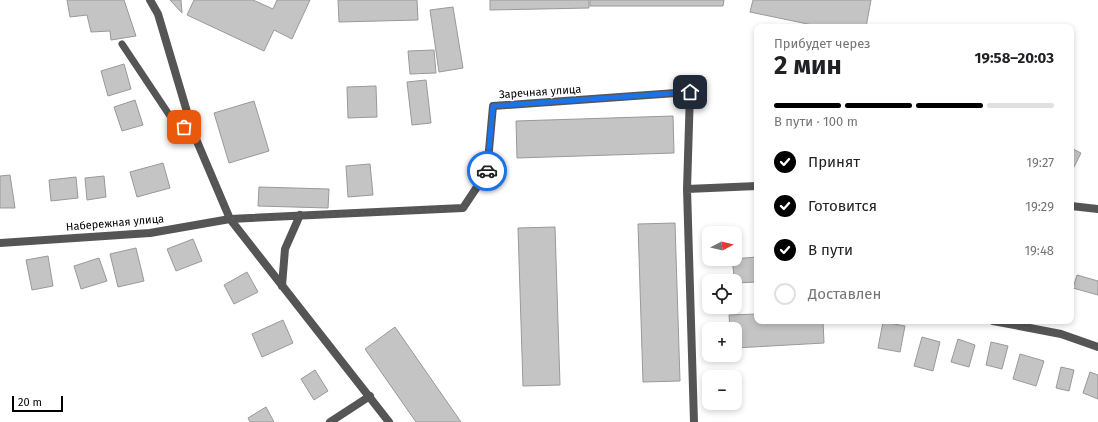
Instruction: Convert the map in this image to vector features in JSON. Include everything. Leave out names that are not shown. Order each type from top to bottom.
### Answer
[{"type":"street","points":[[150,0],[158,14],[193,132],[230,219],[389,422]]},
{"type":"street","name":"Заречная улица","points":[[230,219],[463,208],[487,172],[493,106],[690,92],[688,189],[694,422]]},
{"type":"street","points":[[688,189],[754,186]]},
{"type":"street","points":[[1074,206],[1098,209]]},
{"type":"street","points":[[282,286],[285,248],[300,215]]},
{"type":"street","name":"Набережная улица","points":[[0,243],[150,233],[230,219]]},
{"type":"street","points":[[1009,324],[1061,334],[1098,346]]},
{"type":"street","points":[[330,422],[370,396]]},
{"type":"lane","points":[[122,44],[174,122],[193,132]]},
{"type":"building","points":[[67,0],[124,0],[136,36],[111,40],[110,31],[91,32],[87,15],[70,17]]},
{"type":"building","points":[[170,0],[181,0],[182,13]]},
{"type":"building","points":[[194,0],[253,0],[273,9],[277,0],[310,0],[292,39],[274,30],[264,51],[187,15]]},
{"type":"building","points":[[338,0],[417,0],[418,20],[339,22]]},
{"type":"building","points":[[490,0],[589,0],[589,8],[490,10]]},
{"type":"building","points":[[590,0],[724,0],[723,6],[590,6]]},
{"type":"building","points":[[753,0],[871,0],[867,24],[808,24],[750,12]]},
{"type":"building","points":[[453,7],[463,68],[439,72],[430,10]]},
{"type":"building","points":[[434,50],[436,73],[410,74],[408,51]]},
{"type":"building","points":[[124,64],[131,89],[108,96],[101,71]]},
{"type":"building","points":[[426,80],[431,123],[412,125],[407,82]]},
{"type":"building","points":[[376,86],[377,117],[348,118],[347,87]]},
{"type":"building","points":[[135,100],[143,125],[122,131],[114,107]]},
{"type":"building","points":[[254,101],[269,151],[229,163],[214,113]]},
{"type":"building","points":[[673,116],[674,153],[517,158],[516,121]]},
{"type":"building","points":[[1074,150],[1081,153],[1074,167]]},
{"type":"building","points":[[163,163],[170,188],[137,197],[130,172]]},
{"type":"building","points":[[370,164],[373,195],[348,197],[346,166]]},
{"type":"building","points":[[10,175],[15,208],[0,208],[0,176]]},
{"type":"building","points":[[104,176],[106,197],[87,200],[85,178]]},
{"type":"building","points":[[76,177],[78,198],[51,201],[49,180]]},
{"type":"building","points":[[259,187],[329,189],[328,208],[258,206]]},
{"type":"building","points":[[675,223],[680,381],[643,382],[638,224]]},
{"type":"building","points":[[555,227],[560,385],[523,386],[518,228]]},
{"type":"building","points":[[193,239],[202,261],[176,271],[167,249]]},
{"type":"building","points":[[136,248],[144,281],[118,287],[110,254]]},
{"type":"building","points":[[48,256],[53,286],[32,290],[26,260]]},
{"type":"building","points":[[754,257],[754,282],[742,283],[742,274],[734,274],[733,266],[742,266],[742,258]]},
{"type":"building","points":[[99,258],[107,281],[81,289],[74,266]]},
{"type":"building","points":[[247,272],[258,292],[234,304],[224,285]]},
{"type":"building","points":[[1077,275],[1098,281],[1098,295],[1074,288]]},
{"type":"building","points":[[754,314],[754,324],[823,324],[824,343],[742,348],[742,322],[730,322],[729,315]]},
{"type":"building","points":[[283,320],[293,343],[262,357],[252,334]]},
{"type":"building","points":[[883,324],[905,326],[900,352],[878,348]]},
{"type":"building","points":[[395,327],[461,422],[416,422],[365,349]]},
{"type":"building","points":[[922,337],[940,342],[933,371],[914,366]]},
{"type":"building","points":[[958,339],[975,345],[969,367],[951,362]]},
{"type":"building","points":[[991,342],[1008,346],[1002,369],[986,365]]},
{"type":"building","points":[[1020,354],[1044,361],[1036,386],[1013,379]]},
{"type":"building","points":[[1061,367],[1074,370],[1069,391],[1056,388]]},
{"type":"building","points":[[315,370],[328,391],[314,400],[301,379]]},
{"type":"building","points":[[1090,372],[1098,375],[1098,399],[1083,393]]},
{"type":"building","points":[[266,407],[274,422],[250,422],[248,418]]},
{"type":"way so far","points":[[184,127],[193,132],[230,219],[463,208],[487,171]]},
{"type":"route","points":[[487,171],[493,106],[690,92]]}]
